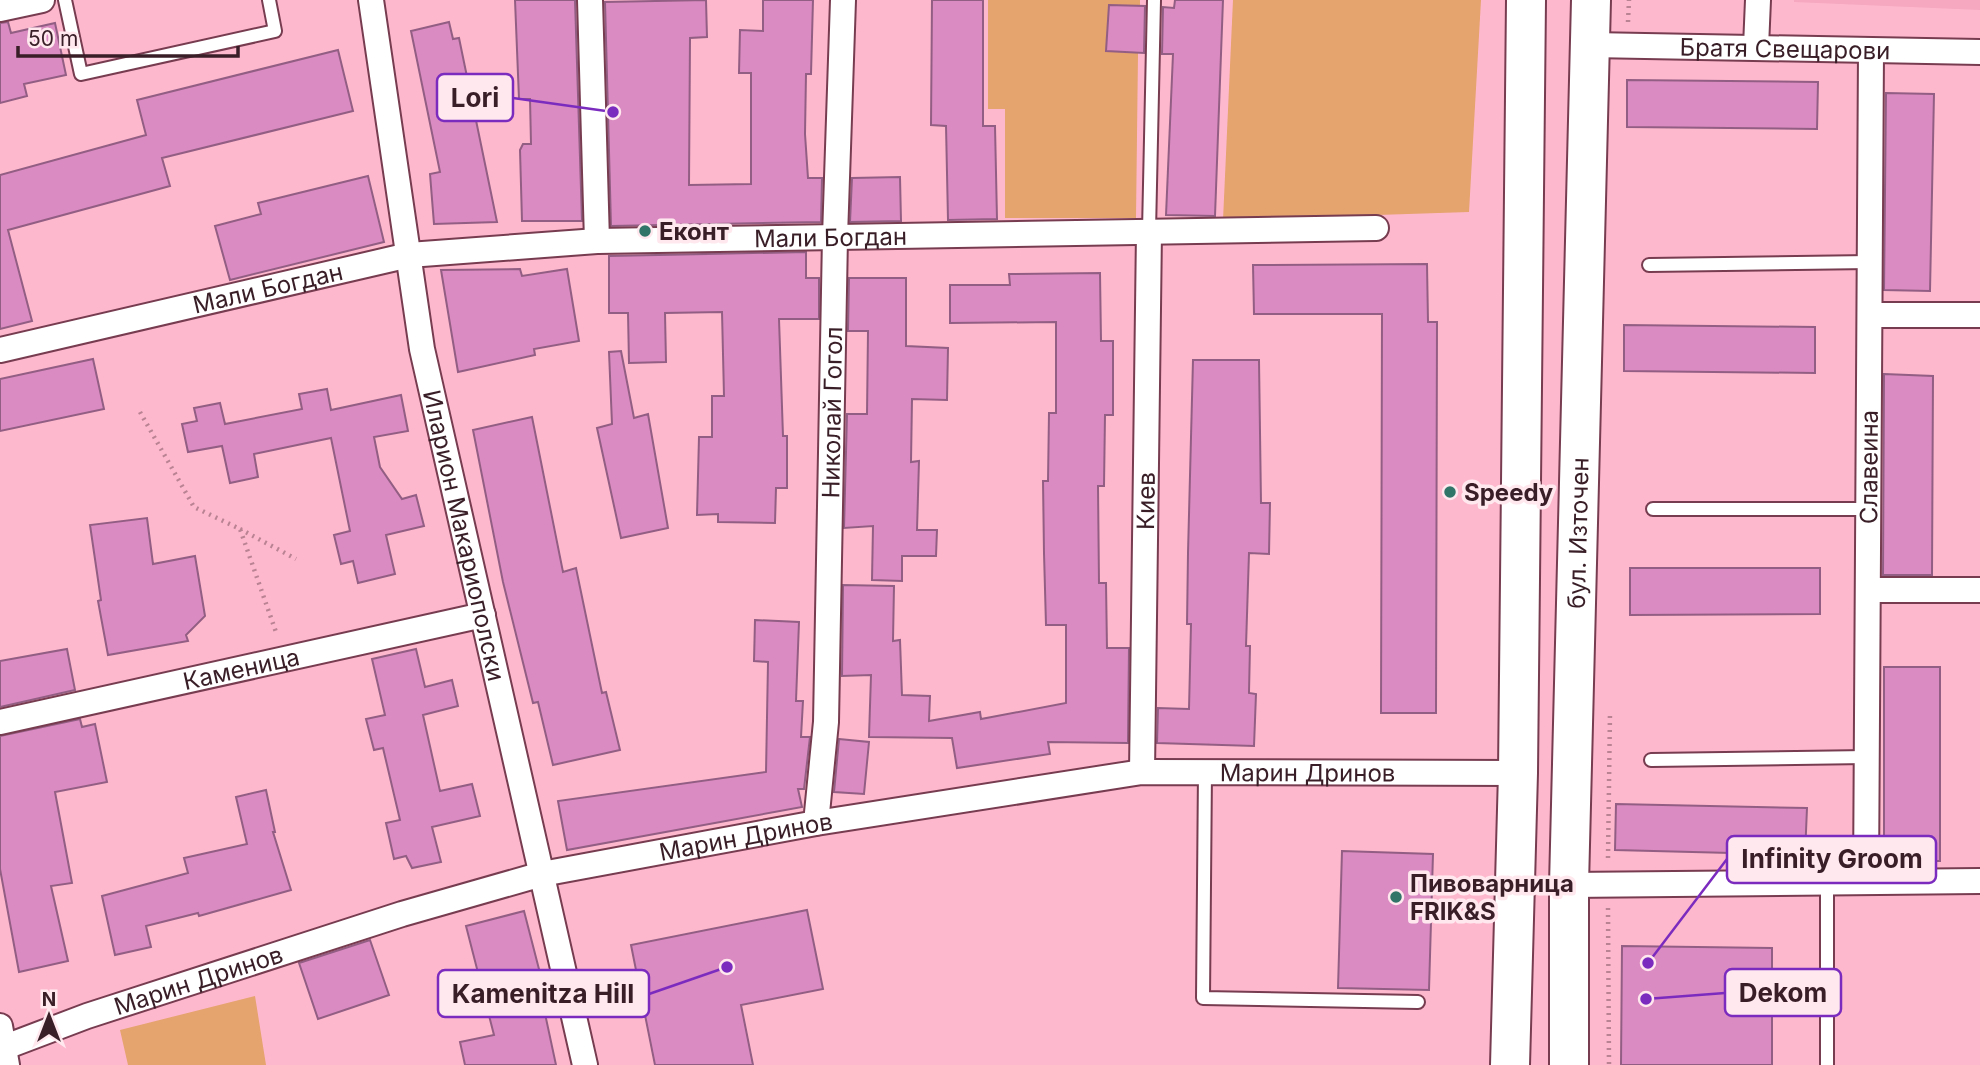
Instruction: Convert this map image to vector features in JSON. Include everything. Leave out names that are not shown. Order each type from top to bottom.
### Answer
[{"type":"main road","points":[[1510,1065],[1518,773],[1526,0]]},
{"type":"main road","name":"бул. Източен","points":[[1569,1065],[1569,885],[1584,197],[1591,0]]},
{"type":"street","points":[[0,9],[42,0]]},
{"type":"street","name":"Иларион Макариополски","points":[[371,0],[422,349],[585,1065]]},
{"type":"street","points":[[590,0],[597,241]]},
{"type":"street","name":"Николай Гогол","points":[[817,823],[826,722],[835,237],[843,0]]},
{"type":"street","points":[[1756,47],[1758,0]]},
{"type":"street","name":"Братя Свещарови","points":[[1591,45],[1980,52]]},
{"type":"street","name":"Славеина","points":[[1866,882],[1871,51]]},
{"type":"street","name":"Мали Богдан","points":[[0,350],[409,255],[597,241],[1376,228]]},
{"type":"street","name":"Киев","points":[[1142,772],[1149,231]]},
{"type":"street","points":[[1870,315],[1980,315]]},
{"type":"street","points":[[1868,590],[1980,590]]},
{"type":"street","name":"Каменица","points":[[0,722],[483,615]]},
{"type":"street","name":"Марин Дринов","points":[[3,1047],[87,1016],[402,914],[542,874],[817,823],[1142,772],[1205,770],[1518,773]]},
{"type":"street","points":[[1569,885],[1980,881]]},
{"type":"lane","points":[[65,0],[82,74],[275,31],[268,0]]},
{"type":"lane","points":[[1149,231],[1154,0]]},
{"type":"lane","points":[[1649,265],[1870,262]]},
{"type":"lane","points":[[1653,509],[1868,509]]},
{"type":"lane","points":[[1651,760],[1867,757]]},
{"type":"lane","points":[[1205,770],[1203,998],[1418,1002]]},
{"type":"lane","points":[[1827,882],[1827,1065]]},
{"type":"path","points":[[140,412],[194,507],[296,559]]},
{"type":"path","points":[[240,529],[285,660]]},
{"type":"shaded area","points":[[988,0],[1140,0],[1140,6],[1109,5],[1106,51],[1138,53],[1136,218],[1005,218],[1005,109],[988,109]]},
{"type":"shaded area","points":[[1233,0],[1481,0],[1469,212],[1223,220]]},
{"type":"shaded area","points":[[1980,0],[1980,10],[1794,2]]},
{"type":"shaded area","points":[[255,996],[266,1065],[128,1065],[120,1030]]},
{"type":"building","points":[[515,0],[575,0],[582,221],[522,221],[520,150],[523,144],[531,144],[530,99],[519,99]]},
{"type":"building","points":[[706,0],[707,37],[690,38],[689,185],[751,184],[751,73],[739,73],[740,30],[763,31],[763,0],[813,0],[811,74],[806,74],[805,134],[808,178],[822,178],[821,222],[611,226],[605,2]]},
{"type":"building","points":[[932,0],[983,0],[983,126],[995,126],[997,219],[948,220],[946,126],[931,125]]},
{"type":"building","points":[[1175,0],[1223,0],[1215,216],[1166,215],[1173,54],[1162,54],[1163,7],[1174,8]]},
{"type":"building","points":[[1109,5],[1145,6],[1144,53],[1106,51]]},
{"type":"building","points":[[8,22],[11,33],[55,23],[66,75],[24,84],[27,96],[0,103],[0,23]]},
{"type":"building","points":[[449,22],[453,39],[459,38],[497,222],[434,224],[430,174],[440,172],[411,31]]},
{"type":"building","points":[[338,50],[353,111],[162,158],[170,186],[8,230],[32,321],[0,329],[0,175],[146,135],[137,100]]},
{"type":"building","points":[[1627,80],[1818,82],[1817,129],[1627,127]]},
{"type":"building","points":[[1886,93],[1934,94],[1930,291],[1884,290]]},
{"type":"building","points":[[368,176],[384,242],[230,280],[215,226],[261,214],[258,203]]},
{"type":"building","points":[[900,177],[901,221],[850,222],[852,178]]},
{"type":"building","points":[[806,252],[806,278],[819,278],[819,319],[779,319],[783,436],[787,436],[787,488],[776,488],[775,523],[718,522],[718,514],[697,515],[699,437],[712,437],[712,396],[724,396],[722,312],[665,313],[666,362],[629,363],[628,313],[609,313],[609,256]]},
{"type":"building","points":[[1427,264],[1428,322],[1437,322],[1436,713],[1381,713],[1382,314],[1254,314],[1253,265]]},
{"type":"building","points":[[520,269],[522,276],[567,269],[579,341],[534,349],[535,355],[458,372],[441,270]]},
{"type":"building","points":[[1100,273],[1101,341],[1113,341],[1113,415],[1105,415],[1104,486],[1098,486],[1099,583],[1106,583],[1107,648],[1129,648],[1128,743],[1048,742],[1050,754],[957,768],[952,738],[869,737],[871,675],[842,676],[843,585],[894,586],[893,641],[900,640],[902,695],[930,696],[929,721],[980,712],[981,719],[1066,703],[1066,625],[1046,625],[1044,553],[1043,481],[1048,481],[1049,413],[1056,413],[1056,322],[950,323],[950,285],[1010,285],[1009,274]]},
{"type":"building","points":[[849,278],[906,278],[906,346],[948,348],[947,400],[912,399],[911,462],[919,461],[917,530],[937,530],[936,556],[902,556],[902,581],[872,580],[873,526],[844,528],[847,414],[867,414],[868,331],[848,331]]},
{"type":"building","points":[[1624,325],[1815,327],[1815,373],[1624,371]]},
{"type":"building","points":[[621,351],[634,418],[648,414],[668,528],[621,538],[597,428],[612,424],[609,352]]},
{"type":"building","points":[[93,359],[104,409],[0,431],[0,379]]},
{"type":"building","points":[[1193,360],[1259,360],[1261,503],[1270,503],[1269,554],[1249,553],[1246,646],[1250,646],[1249,693],[1256,694],[1254,746],[1157,743],[1158,708],[1189,709],[1191,624],[1187,624]]},
{"type":"building","points":[[1884,374],[1933,376],[1932,575],[1883,575]]},
{"type":"building","points":[[327,389],[331,410],[401,395],[408,431],[374,437],[380,467],[402,499],[416,495],[424,526],[386,535],[395,574],[358,583],[353,561],[341,564],[334,535],[350,531],[331,438],[254,454],[258,477],[230,483],[222,446],[188,452],[182,424],[197,421],[194,408],[220,403],[225,424],[302,409],[299,394]]},
{"type":"building","points":[[532,417],[563,572],[576,568],[602,693],[606,692],[620,750],[553,765],[538,702],[533,703],[503,582],[473,430]]},
{"type":"building","points":[[147,518],[153,564],[195,556],[205,616],[186,635],[188,641],[108,655],[98,601],[101,600],[90,525]]},
{"type":"building","points":[[1630,568],[1820,568],[1820,614],[1630,615]]},
{"type":"building","points":[[755,620],[799,622],[796,701],[803,701],[801,737],[810,737],[804,789],[798,789],[802,807],[567,850],[558,801],[766,772],[768,662],[754,661]]},
{"type":"building","points":[[67,649],[75,690],[0,707],[0,661]]},
{"type":"building","points":[[416,649],[425,687],[452,680],[458,706],[423,715],[440,791],[472,784],[480,816],[432,827],[441,862],[412,868],[406,856],[394,859],[386,823],[400,820],[383,748],[374,750],[366,719],[385,715],[372,659]]},
{"type":"building","points":[[1884,667],[1940,667],[1940,861],[1884,861]]},
{"type":"building","points":[[80,719],[82,727],[95,724],[107,782],[55,792],[72,883],[51,886],[68,961],[19,972],[0,869],[0,736]]},
{"type":"building","points":[[839,739],[869,742],[864,794],[834,792]]},
{"type":"building","points":[[266,790],[273,832],[291,890],[199,916],[198,913],[146,926],[151,947],[115,955],[102,896],[188,873],[184,858],[247,844],[236,797]]},
{"type":"building","points":[[1616,804],[1807,808],[1805,855],[1615,850]]},
{"type":"building","points":[[1342,851],[1433,854],[1429,990],[1338,988]]},
{"type":"building","points":[[807,910],[823,989],[741,1005],[753,1065],[655,1065],[631,945]]},
{"type":"building","points":[[524,911],[549,1008],[544,1009],[556,1065],[465,1065],[460,1042],[494,1035],[466,926]]},
{"type":"building","points":[[370,940],[389,995],[318,1019],[299,963]]},
{"type":"building","points":[[1622,946],[1772,948],[1772,1065],[1621,1065]]},
{"type":"place","name":"Lori","points":[[613,112]]},
{"type":"place","name":"Еконт","points":[[645,231]]},
{"type":"place","name":"Speedy","points":[[1450,492]]},
{"type":"place","name":"Пивоварница FRIK&S","points":[[1396,897]]},
{"type":"place","name":"Infinity Groom","points":[[1648,963]]},
{"type":"place","name":"Kamenitza Hill","points":[[727,967]]},
{"type":"place","name":"Dekom","points":[[1646,999]]}]
